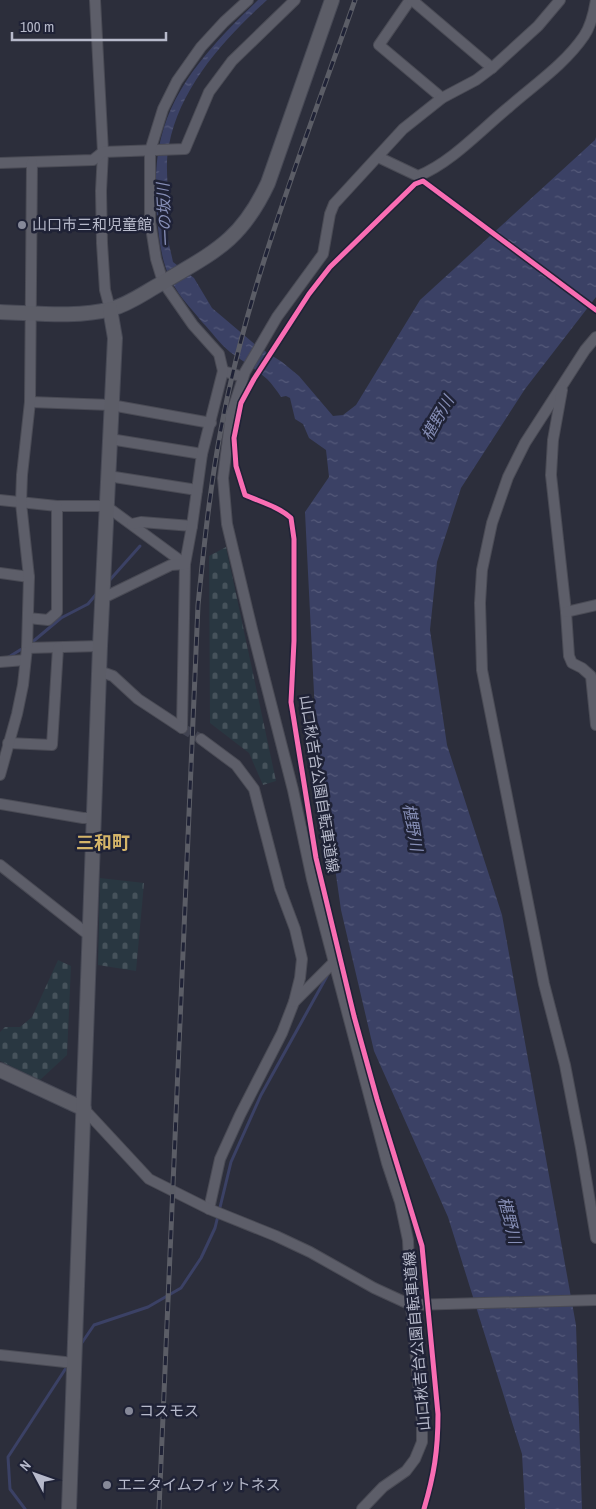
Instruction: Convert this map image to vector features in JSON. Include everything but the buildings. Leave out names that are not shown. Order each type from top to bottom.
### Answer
[{"type":"street","points":[[69,1509],[99,671],[115,338],[105,290],[102,243],[101,191],[103,152],[95,0]]},
{"type":"street","points":[[99,671],[113,676],[138,699],[182,728],[185,564],[202,454],[223,371],[219,354],[193,325],[165,281],[156,259],[150,221],[152,151],[163,109],[177,81],[201,47],[248,0]]},
{"type":"street","points":[[0,162],[93,160],[103,152],[185,149],[209,92],[232,61],[295,0]]},
{"type":"street","points":[[0,312],[83,313],[110,309],[130,302],[220,248],[240,229],[258,204],[268,183],[332,0]]},
{"type":"street","points":[[442,98],[378,45],[411,0],[492,68]]},
{"type":"street","points":[[362,1509],[383,1486],[406,1471],[415,1459],[422,1442],[415,1305],[408,1240],[403,1211],[385,1155],[312,879],[293,790],[227,524],[223,478],[231,415],[244,374],[277,317],[323,254],[330,214],[334,204],[403,129],[442,98],[476,80],[492,68],[538,26],[560,0]]},
{"type":"street","points":[[378,156],[418,176],[428,172],[451,156],[566,58],[585,35],[594,14],[596,0]]},
{"type":"street","points":[[0,775],[20,700],[27,648],[29,576],[21,503],[30,402],[32,162]]},
{"type":"street","points":[[596,337],[585,350],[525,443],[508,476],[492,523],[482,570],[480,603],[482,670],[544,984],[565,1065],[582,1148],[596,1238]]},
{"type":"street","points":[[223,371],[244,374]]},
{"type":"street","points":[[563,384],[553,440],[551,475],[569,656],[572,663],[582,668],[591,676],[596,725]]},
{"type":"street","points":[[30,402],[112,405],[211,423]]},
{"type":"street","points":[[110,439],[202,454]]},
{"type":"street","points":[[108,476],[197,490]]},
{"type":"street","points":[[0,500],[57,506],[106,506],[185,564]]},
{"type":"street","points":[[28,618],[48,620],[57,612],[57,506]]},
{"type":"street","points":[[132,524],[141,522],[192,526]]},
{"type":"street","points":[[104,598],[171,565],[185,564]]},
{"type":"street","points":[[0,573],[29,576]]},
{"type":"street","points":[[566,612],[596,605]]},
{"type":"street","points":[[27,648],[100,646]]},
{"type":"street","points":[[8,743],[52,745],[58,648]]},
{"type":"street","points":[[0,662],[25,660]]},
{"type":"street","points":[[201,739],[236,764],[254,789],[280,890],[302,959],[300,978],[294,1002],[282,1033],[223,1151],[208,1209]]},
{"type":"street","points":[[0,804],[83,818],[94,818]]},
{"type":"street","points":[[0,865],[90,936]]},
{"type":"street","points":[[294,1002],[334,962]]},
{"type":"street","points":[[0,1070],[84,1109],[149,1179],[208,1209],[276,1236],[310,1252],[374,1288],[415,1305],[596,1300]]},
{"type":"street","points":[[0,1354],[74,1363]]},
{"type":"green space","points":[[226,547],[276,781],[263,785],[249,753],[210,723],[209,556]]},
{"type":"green space","points":[[100,878],[144,883],[136,971],[98,965]]},
{"type":"green space","points":[[58,960],[71,966],[67,1055],[40,1080],[0,1061],[0,1032],[5,1027],[20,1027],[32,1017]]},
{"type":"water","points":[[258,0],[267,0],[235,31],[206,65],[183,103],[175,124],[167,158],[168,240],[173,262],[194,278],[212,308],[257,346],[282,362],[299,376],[333,416],[343,415],[356,405],[420,300],[595,140],[596,137],[596,297],[525,389],[461,488],[437,562],[430,630],[447,745],[502,915],[576,1325],[582,1509],[525,1509],[522,1454],[448,1217],[374,1051],[341,910],[315,713],[305,512],[329,477],[326,450],[309,438],[303,424],[295,419],[290,398],[286,396],[281,397],[267,379],[226,349],[202,322],[171,281],[162,254],[157,217],[156,177],[159,147],[168,117],[176,98],[200,62]]},
{"type":"waterway","points":[[108,582],[140,546]]},
{"type":"waterway","points":[[30,644],[61,618],[88,604],[98,592]]},
{"type":"waterway","points":[[7,658],[25,647]]},
{"type":"waterway","points":[[79,1347],[94,1325],[148,1307],[181,1288],[201,1258],[215,1228],[231,1162],[261,1095],[327,976]]},
{"type":"waterway","points":[[25,1509],[10,1489],[8,1457],[68,1365]]},
{"type":"tunnel","points":[[182,728],[201,739]]},
{"type":"railway","points":[[159,1509],[198,605],[210,495],[232,374],[246,320],[298,159],[355,0]]},
{"type":"cycle path","name":"山口秋吉台公園自転車道線","points":[[424,1509],[435,1463],[438,1414],[422,1246],[354,1016],[316,858],[291,702],[294,641],[294,539],[291,518],[275,508],[245,495],[236,466],[234,438],[241,403],[254,379],[309,294],[330,267],[415,184],[423,181],[596,310]]},
{"type":"place","name":"山口市三和児童館","points":[[22,225]]},
{"type":"place","name":"コスモス","points":[[129,1411]]},
{"type":"place","name":"エニタイムフィットネス","points":[[107,1485]]},
{"type":"district","name":"三和町","points":[[103,843]]},
{"type":"water label","name":"一の坂川","points":[[164,215]]},
{"type":"water label","name":"椹野川","points":[[437,418]]},
{"type":"water label","name":"椹野川","points":[[413,827]]},
{"type":"water label","name":"椹野川","points":[[510,1220]]}]
